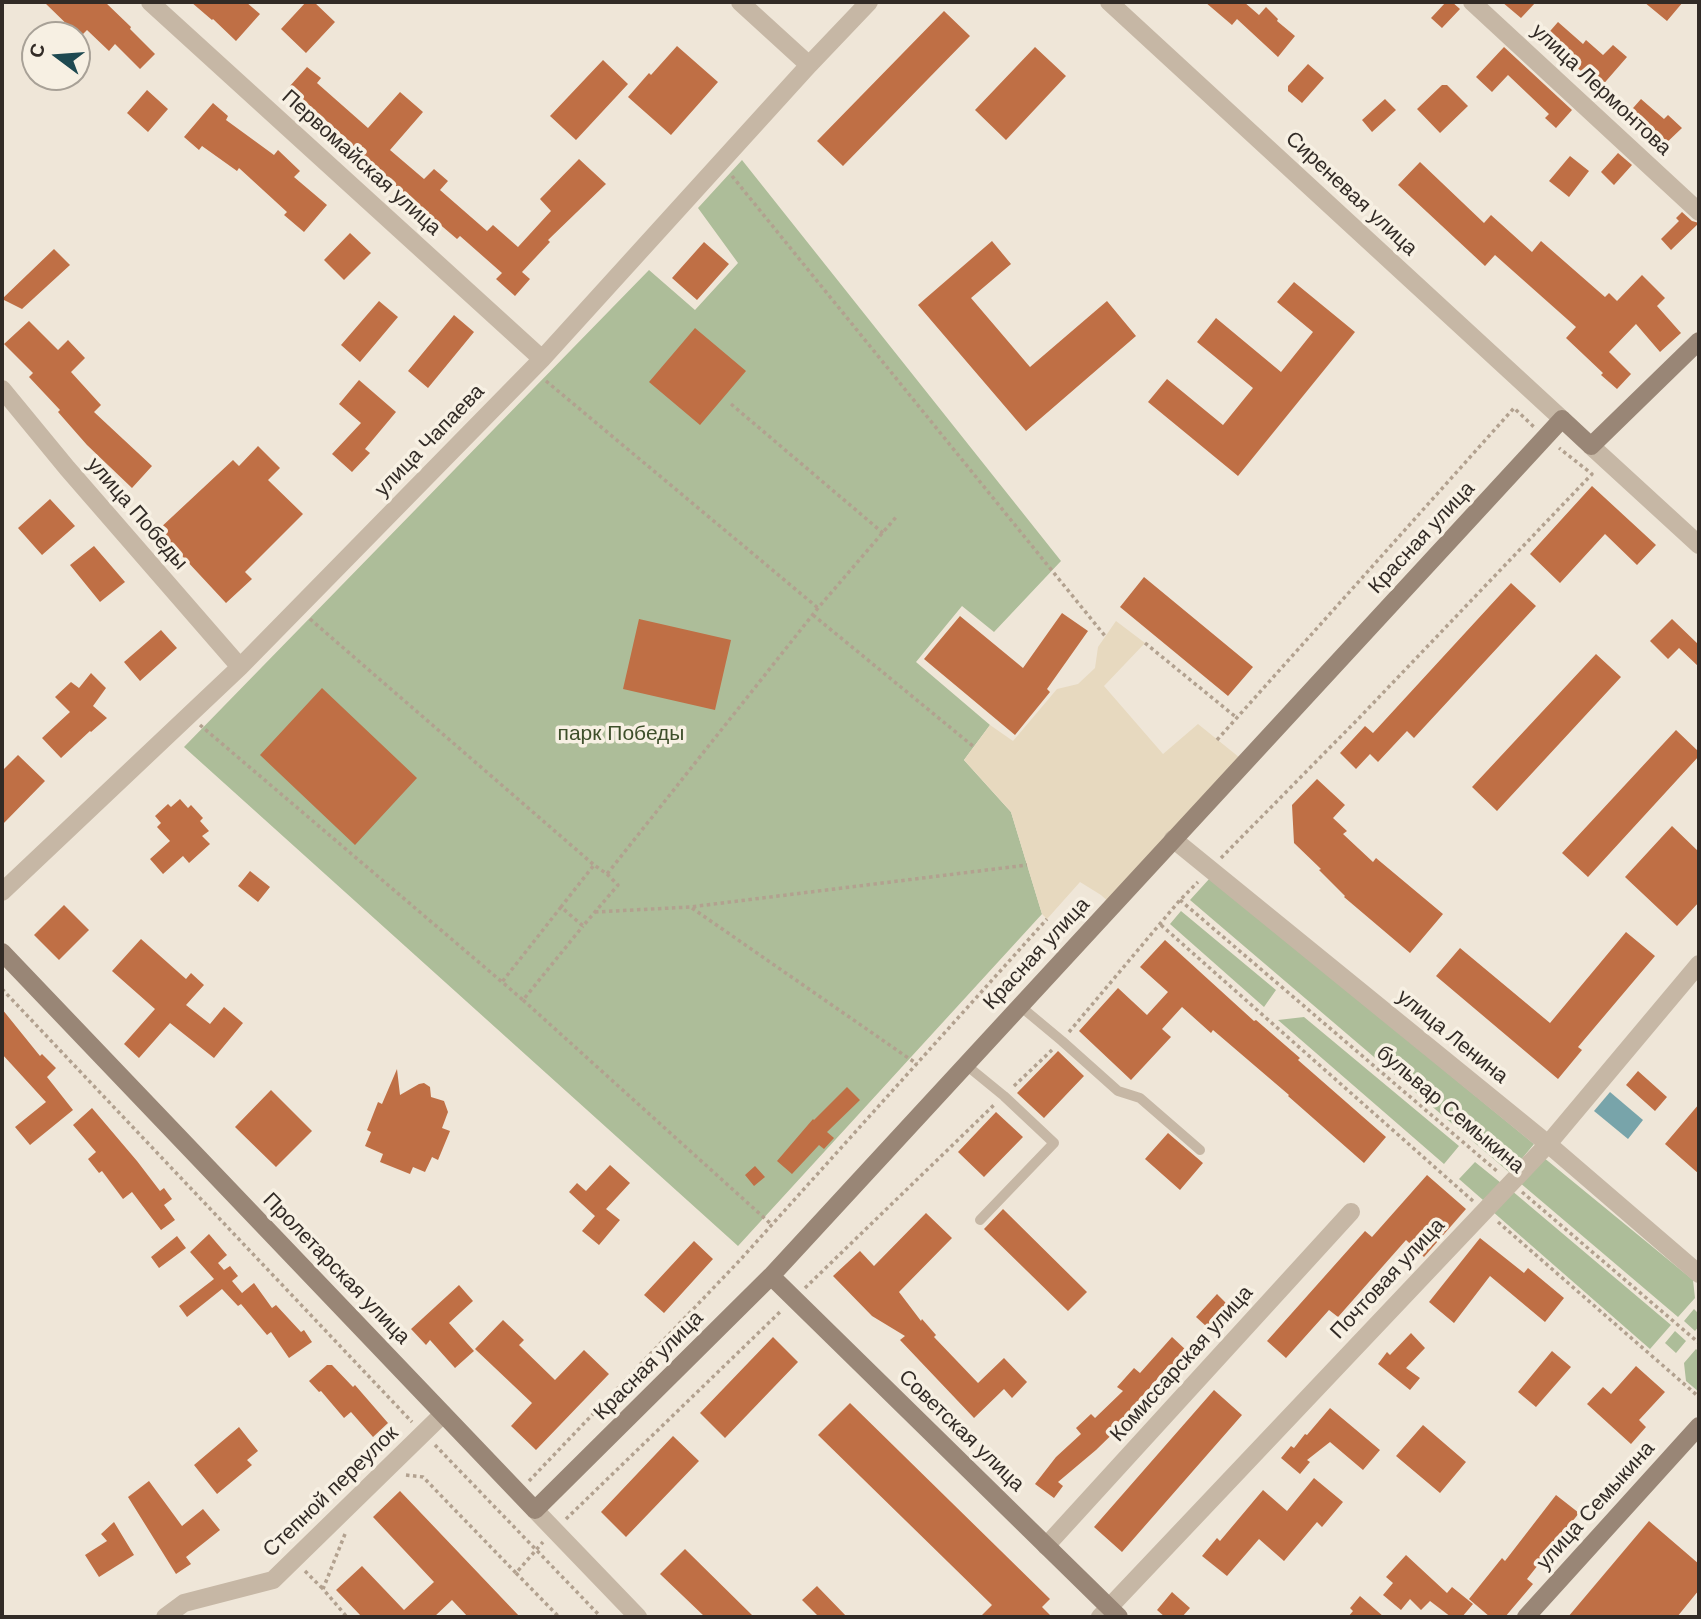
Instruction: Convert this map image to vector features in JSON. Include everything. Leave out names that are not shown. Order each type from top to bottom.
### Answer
[{"type":"street","name":"Первомайская улица","points":[[150,2],[537,364]]},
{"type":"street","points":[[740,2],[809,65]]},
{"type":"street","name":"улица Чапаева","points":[[2,892],[240,667],[537,364],[869,2]]},
{"type":"street","name":"Сиреневая улица","points":[[1109,2],[1562,419]]},
{"type":"street","name":"улица Лермонтова","points":[[1472,2],[1699,212]]},
{"type":"street","points":[[1591,446],[1699,341]]},
{"type":"street","name":"улица Победы","points":[[2,389],[66,468],[240,667]]},
{"type":"street","points":[[1562,419],[1699,545]]},
{"type":"street","name":"Красная улица","points":[[535,1510],[771,1276],[1562,419]]},
{"type":"street","name":"улица Ленина","points":[[1173,839],[1548,1144],[1699,1274]]},
{"type":"street","name":"Пролетарская улица","points":[[2,952],[638,1617]]},
{"type":"street","name":"Почтовая улица","points":[[1109,1614],[1548,1144],[1699,964]]},
{"type":"street","name":"Комиссарская улица","points":[[1046,1546],[1351,1212]]},
{"type":"street","name":"Советская улица","points":[[771,1276],[1046,1546],[1109,1614]]},
{"type":"street","name":"Степной переулок","points":[[165,1617],[184,1603],[273,1580],[443,1414]]},
{"type":"street","name":"улица Семыкина","points":[[1526,1617],[1699,1426]]},
{"type":"lane","points":[[1020,1006],[1118,1091],[1140,1098],[1200,1150]]},
{"type":"lane","points":[[966,1065],[1054,1143],[979,1220]]},
{"type":"path","points":[[721,162],[1105,636]]},
{"type":"path","points":[[537,364],[818,608]]},
{"type":"path","points":[[731,404],[883,533]]},
{"type":"path","points":[[555,1530],[1062,1041],[1180,901],[1592,474],[1545,438],[1514,408],[1217,740]]},
{"type":"path","points":[[607,874],[818,608],[897,516]]},
{"type":"path","points":[[298,608],[618,885],[523,1000]]},
{"type":"path","points":[[813,615],[974,747]]},
{"type":"path","points":[[1145,643],[1237,718]]},
{"type":"path","points":[[188,716],[523,1000],[771,1224]]},
{"type":"path","points":[[502,982],[594,865]]},
{"type":"path","points":[[595,912],[690,907],[1027,865]]},
{"type":"path","name":"бульвар Семыкина","points":[[1180,901],[1699,1343]]},
{"type":"path","points":[[561,907],[583,926]]},
{"type":"path","points":[[690,907],[917,1064]]},
{"type":"path","points":[[518,1492],[771,1224],[1047,919]]},
{"type":"path","points":[[1161,925],[1699,1397]]},
{"type":"path","points":[[2,989],[601,1617]]},
{"type":"path","points":[[383,1473],[423,1477],[559,1617]]},
{"type":"path","points":[[323,1589],[347,1530]]},
{"type":"path","points":[[516,1573],[536,1550]]},
{"type":"path","points":[[294,1560],[347,1617]]},
{"type":"green space","name":"парк Победы","points":[[742,160],[1061,561],[994,632],[962,606],[916,662],[990,725],[964,760],[1011,812],[1042,914],[738,1246],[184,747],[649,270],[695,310],[738,263],[698,208]]},
{"type":"green space","points":[[1210,878],[1534,1144],[1510,1173],[1190,900]]},
{"type":"green space","points":[[1181,911],[1276,990],[1264,1007],[1170,924]]},
{"type":"green space","points":[[1304,1017],[1459,1146],[1444,1164],[1278,1020]]},
{"type":"green space","points":[[1543,1157],[1693,1280],[1695,1298],[1678,1317],[1519,1182]]},
{"type":"green space","points":[[1475,1162],[1501,1183],[1483,1200],[1459,1179]]},
{"type":"green space","points":[[1511,1190],[1671,1325],[1650,1349],[1492,1211]]},
{"type":"green space","points":[[1694,1309],[1699,1314],[1699,1326],[1695,1331],[1684,1321]]},
{"type":"green space","points":[[1675,1331],[1686,1341],[1676,1353],[1665,1343]]},
{"type":"green space","points":[[1696,1349],[1699,1352],[1699,1392],[1686,1381],[1684,1363]]},
{"type":"shaded area","points":[[1116,621],[1145,643],[1104,686],[1163,754],[1198,724],[1245,762],[1113,906],[1080,882],[1047,919],[1042,914],[1011,812],[964,760],[990,725],[1013,741],[1057,689],[1078,684],[1095,668],[1098,647]]},
{"type":"water","points":[[1610,1092],[1643,1120],[1628,1139],[1594,1111]]},
{"type":"building","points":[[44,2],[105,2],[155,54],[140,69],[115,44],[109,51],[91,34],[91,21],[64,21]]},
{"type":"building","points":[[191,2],[246,2],[260,14],[236,41]]},
{"type":"building","points":[[306,2],[314,2],[335,22],[306,53],[281,29]]},
{"type":"building","points":[[1205,2],[1244,2],[1259,15],[1266,7],[1277,21],[1295,36],[1278,57],[1237,19],[1232,25]]},
{"type":"building","points":[[1446,2],[1452,2],[1460,9],[1442,28],[1431,18]]},
{"type":"building","points":[[1502,2],[1536,2],[1521,18]]},
{"type":"building","points":[[1644,2],[1683,2],[1667,21]]},
{"type":"building","points":[[944,11],[970,36],[843,166],[817,141]]},
{"type":"building","points":[[1558,22],[1583,44],[1586,40],[1603,55],[1613,45],[1627,57],[1600,88],[1544,38]]},
{"type":"building","points":[[677,46],[718,82],[671,135],[628,97]]},
{"type":"building","points":[[1035,47],[1066,76],[1006,140],[975,110]]},
{"type":"building","points":[[1504,47],[1572,110],[1556,128],[1545,118],[1549,114],[1508,75],[1492,92],[1476,77]]},
{"type":"building","points":[[603,60],[628,84],[576,140],[550,116]]},
{"type":"building","points":[[1308,64],[1324,78],[1302,103],[1288,91],[1288,86]]},
{"type":"building","points":[[307,67],[321,78],[317,83],[368,128],[400,92],[423,112],[390,150],[424,179],[434,169],[448,181],[440,190],[487,231],[493,225],[518,247],[551,211],[540,199],[579,159],[606,184],[548,240],[550,242],[522,272],[530,279],[515,296],[496,279],[502,273],[460,236],[457,239],[422,211],[289,87]]},
{"type":"building","points":[[1442,85],[1447,85],[1468,106],[1440,133],[1417,109]]},
{"type":"building","points":[[147,90],[168,109],[148,132],[127,113]]},
{"type":"building","points":[[1385,99],[1396,110],[1372,132],[1362,120]]},
{"type":"building","points":[[1641,99],[1664,119],[1668,115],[1682,128],[1662,147],[1640,125],[1638,127],[1626,116]]},
{"type":"building","points":[[213,103],[228,116],[226,120],[274,155],[278,150],[300,171],[294,177],[327,205],[304,232],[284,215],[287,212],[239,168],[237,171],[202,146],[199,150],[184,137]]},
{"type":"building","points":[[1618,153],[1632,165],[1614,185],[1601,172]]},
{"type":"building","points":[[1570,156],[1589,171],[1569,197],[1549,181]]},
{"type":"building","points":[[1420,162],[1484,223],[1491,215],[1532,252],[1541,241],[1605,297],[1609,293],[1617,301],[1642,275],[1665,298],[1657,306],[1681,333],[1660,352],[1636,324],[1609,352],[1631,374],[1617,389],[1566,338],[1576,327],[1495,255],[1485,266],[1398,185]]},
{"type":"building","points":[[1682,212],[1692,221],[1699,223],[1671,250],[1661,239],[1679,221],[1676,218]]},
{"type":"building","points":[[350,233],[371,253],[344,280],[324,260]]},
{"type":"building","points":[[992,241],[1011,264],[971,298],[1030,367],[1107,301],[1136,336],[1026,431],[918,305]]},
{"type":"building","points":[[704,242],[729,264],[697,300],[672,278]]},
{"type":"building","points":[[54,249],[70,265],[22,309],[2,299]]},
{"type":"building","points":[[1294,282],[1355,332],[1238,476],[1148,402],[1167,379],[1223,425],[1253,388],[1197,342],[1216,318],[1281,372],[1313,332],[1277,302]]},
{"type":"building","points":[[379,301],[398,317],[360,362],[341,345]]},
{"type":"building","points":[[454,315],[474,332],[428,388],[408,371]]},
{"type":"building","points":[[29,321],[58,350],[68,340],[85,358],[71,372],[101,405],[94,412],[152,466],[132,488],[87,445],[58,412],[60,410],[29,377],[33,373],[4,344]]},
{"type":"building","points":[[695,328],[746,371],[700,425],[649,382]]},
{"type":"building","points":[[359,380],[396,412],[365,449],[370,453],[352,472],[332,454],[361,423],[339,404]]},
{"type":"building","points":[[258,446],[280,468],[268,480],[303,514],[245,572],[252,579],[226,603],[158,530],[233,460],[239,466]]},
{"type":"building","points":[[1592,486],[1656,545],[1637,565],[1605,534],[1560,583],[1530,554]]},
{"type":"building","points":[[50,499],[75,526],[42,555],[18,528]]},
{"type":"building","points":[[94,546],[125,582],[100,602],[70,565]]},
{"type":"building","points":[[1144,577],[1253,667],[1228,696],[1120,607]]},
{"type":"building","points":[[1511,583],[1536,606],[1414,738],[1407,731],[1378,762],[1370,754],[1356,769],[1340,753],[1365,726],[1373,733]]},
{"type":"building","points":[[1062,613],[1088,631],[1047,689],[1050,692],[1015,735],[924,659],[960,616],[1023,668]]},
{"type":"building","points":[[639,619],[731,640],[715,710],[623,689]]},
{"type":"building","points":[[1672,619],[1699,645],[1699,667],[1679,648],[1668,659],[1650,641]]},
{"type":"building","points":[[161,630],[177,648],[140,681],[124,662]]},
{"type":"building","points":[[1596,654],[1621,677],[1497,811],[1472,787]]},
{"type":"building","points":[[91,673],[106,688],[93,706],[107,718],[61,758],[42,738],[70,712],[55,697],[71,682],[79,688]]},
{"type":"building","points":[[322,688],[417,778],[355,845],[260,755]]},
{"type":"building","points":[[1676,730],[1699,752],[1699,756],[1588,877],[1562,853]]},
{"type":"building","points":[[18,755],[45,781],[2,825],[2,771]]},
{"type":"building","points":[[1317,779],[1345,805],[1333,818],[1347,831],[1343,834],[1373,862],[1376,858],[1443,914],[1410,953],[1344,897],[1319,870],[1321,869],[1294,843],[1292,805]]},
{"type":"building","points":[[180,799],[188,808],[191,805],[203,818],[200,821],[209,831],[202,836],[210,844],[189,863],[183,856],[163,874],[150,859],[170,841],[157,827],[161,823],[155,816],[168,804],[171,807]]},
{"type":"building","points":[[1672,826],[1699,852],[1699,902],[1677,926],[1625,877]]},
{"type":"building","points":[[250,871],[270,887],[258,902],[238,886]]},
{"type":"building","points":[[64,905],[89,930],[59,960],[34,935]]},
{"type":"building","points":[[1626,932],[1655,956],[1578,1047],[1582,1050],[1558,1079],[1436,976],[1460,948],[1550,1023]]},
{"type":"building","points":[[141,939],[186,979],[191,973],[204,985],[186,1005],[210,1024],[224,1007],[243,1023],[214,1058],[170,1023],[139,1058],[124,1044],[155,1009],[112,971]]},
{"type":"building","points":[[1165,940],[1386,1137],[1364,1163],[1289,1095],[1182,1007],[1162,1029],[1171,1037],[1131,1080],[1079,1031],[1118,988],[1147,1015],[1168,992],[1140,967]]},
{"type":"building","points":[[2,1009],[40,1056],[42,1054],[56,1068],[47,1077],[73,1110],[30,1145],[15,1127],[46,1102],[2,1054]]},
{"type":"building","points":[[1058,1051],[1084,1076],[1044,1118],[1017,1093]]},
{"type":"building","points":[[397,1069],[400,1095],[424,1083],[430,1087],[431,1097],[444,1101],[448,1112],[442,1128],[450,1131],[438,1160],[432,1157],[425,1172],[413,1167],[410,1174],[380,1162],[383,1154],[365,1146],[371,1132],[367,1130],[378,1102],[382,1104]]},
{"type":"building","points":[[1638,1071],[1667,1097],[1655,1111],[1626,1085]]},
{"type":"building","points":[[847,1087],[860,1100],[827,1132],[834,1138],[824,1149],[819,1145],[792,1174],[777,1161],[813,1119]]},
{"type":"building","points":[[271,1090],[312,1131],[276,1167],[235,1127]]},
{"type":"building","points":[[1699,1104],[1699,1174],[1665,1144]]},
{"type":"building","points":[[92,1108],[160,1191],[164,1188],[172,1199],[164,1205],[175,1220],[161,1230],[132,1192],[123,1199],[102,1171],[99,1173],[88,1159],[96,1152],[73,1125]]},
{"type":"building","points":[[996,1112],[1023,1137],[984,1177],[958,1152]]},
{"type":"building","points":[[1168,1133],[1203,1163],[1180,1190],[1145,1159]]},
{"type":"building","points":[[610,1165],[630,1183],[606,1209],[620,1220],[599,1245],[582,1231],[595,1216],[569,1192],[577,1183],[586,1191]]},
{"type":"building","points":[[755,1166],[765,1177],[754,1186],[745,1175]]},
{"type":"building","points":[[1427,1175],[1466,1209],[1424,1257],[1406,1240],[1338,1317],[1329,1310],[1286,1358],[1267,1341],[1365,1231],[1372,1237]]},
{"type":"building","points":[[1003,1209],[1087,1292],[1068,1311],[984,1229]]},
{"type":"building","points":[[926,1213],[952,1238],[899,1292],[921,1321],[922,1319],[936,1335],[934,1337],[978,1383],[1004,1358],[1027,1382],[1012,1398],[1004,1389],[974,1418],[900,1340],[905,1336],[872,1316],[833,1276],[860,1251],[874,1266]]},
{"type":"building","points":[[209,1234],[227,1255],[218,1263],[224,1270],[230,1266],[238,1276],[232,1281],[242,1293],[254,1283],[272,1308],[276,1305],[301,1332],[304,1330],[312,1342],[289,1358],[271,1332],[267,1335],[241,1304],[238,1306],[222,1289],[187,1317],[179,1306],[214,1279],[190,1252]]},
{"type":"building","points":[[177,1236],[186,1248],[159,1268],[151,1257]]},
{"type":"building","points":[[1480,1238],[1524,1273],[1528,1268],[1564,1298],[1545,1322],[1490,1276],[1454,1323],[1429,1302]]},
{"type":"building","points":[[694,1241],[713,1259],[664,1313],[644,1295]]},
{"type":"building","points":[[459,1285],[473,1301],[449,1323],[474,1351],[455,1368],[430,1340],[426,1345],[411,1329]]},
{"type":"building","points":[[1217,1294],[1228,1305],[1207,1327],[1196,1317]]},
{"type":"building","points":[[503,1320],[524,1340],[519,1345],[555,1380],[584,1350],[609,1374],[536,1450],[511,1426],[532,1403],[475,1349]]},
{"type":"building","points":[[1411,1333],[1425,1348],[1406,1368],[1420,1378],[1410,1390],[1378,1364],[1387,1352],[1390,1355]]},
{"type":"building","points":[[773,1337],[798,1362],[725,1438],[700,1413]]},
{"type":"building","points":[[1172,1337],[1186,1350],[1172,1367],[1169,1365],[1131,1410],[1134,1413],[1058,1482],[1063,1486],[1054,1498],[1035,1484],[1056,1457],[1081,1434],[1076,1428],[1091,1414],[1095,1418],[1123,1391],[1117,1387],[1134,1368],[1140,1373]]},
{"type":"building","points":[[1552,1351],[1571,1367],[1536,1407],[1518,1392]]},
{"type":"building","points":[[327,1365],[332,1365],[353,1387],[355,1385],[388,1423],[373,1437],[351,1412],[344,1418],[309,1381]]},
{"type":"building","points":[[1636,1366],[1665,1392],[1639,1420],[1646,1427],[1631,1444],[1587,1404],[1603,1387],[1611,1394]]},
{"type":"building","points":[[1214,1390],[1242,1415],[1122,1552],[1094,1527]]},
{"type":"building","points":[[850,1403],[1050,1599],[1042,1607],[1052,1617],[980,1617],[992,1605],[818,1435]]},
{"type":"building","points":[[1330,1408],[1380,1450],[1363,1470],[1330,1442],[1307,1460],[1310,1462],[1300,1474],[1281,1458],[1291,1446],[1294,1448],[1305,1434],[1307,1435]]},
{"type":"building","points":[[1423,1425],[1466,1462],[1440,1493],[1396,1456]]},
{"type":"building","points":[[239,1427],[258,1451],[247,1460],[252,1465],[217,1494],[194,1465]]},
{"type":"building","points":[[673,1436],[699,1461],[626,1537],[601,1512]]},
{"type":"building","points":[[1314,1478],[1343,1502],[1322,1527],[1317,1522],[1284,1561],[1259,1539],[1227,1576],[1202,1556],[1217,1538],[1220,1541],[1263,1490],[1287,1511]]},
{"type":"building","points":[[149,1481],[182,1526],[203,1509],[220,1530],[186,1557],[191,1564],[176,1574],[128,1497]]},
{"type":"building","points":[[400,1491],[520,1617],[468,1617],[452,1600],[434,1617],[362,1617],[336,1590],[362,1566],[404,1610],[434,1582],[373,1517]]},
{"type":"building","points":[[1556,1495],[1579,1513],[1527,1579],[1533,1584],[1505,1617],[1490,1617],[1469,1599],[1502,1558],[1505,1561]]},
{"type":"building","points":[[1649,1521],[1699,1564],[1699,1590],[1677,1617],[1568,1617]]},
{"type":"building","points":[[114,1522],[134,1555],[99,1577],[85,1555],[107,1541],[101,1534]]},
{"type":"building","points":[[685,1549],[754,1617],[705,1617],[660,1574]]},
{"type":"building","points":[[1406,1555],[1447,1593],[1452,1587],[1473,1604],[1462,1617],[1451,1617],[1430,1601],[1421,1610],[1410,1599],[1401,1610],[1383,1595],[1393,1583],[1386,1577]]},
{"type":"building","points":[[817,1586],[847,1617],[819,1617],[802,1600]]},
{"type":"building","points":[[1172,1592],[1190,1608],[1182,1617],[1165,1617],[1157,1610]]},
{"type":"building","points":[[1360,1596],[1384,1617],[1348,1617],[1353,1611],[1350,1608]]}]
